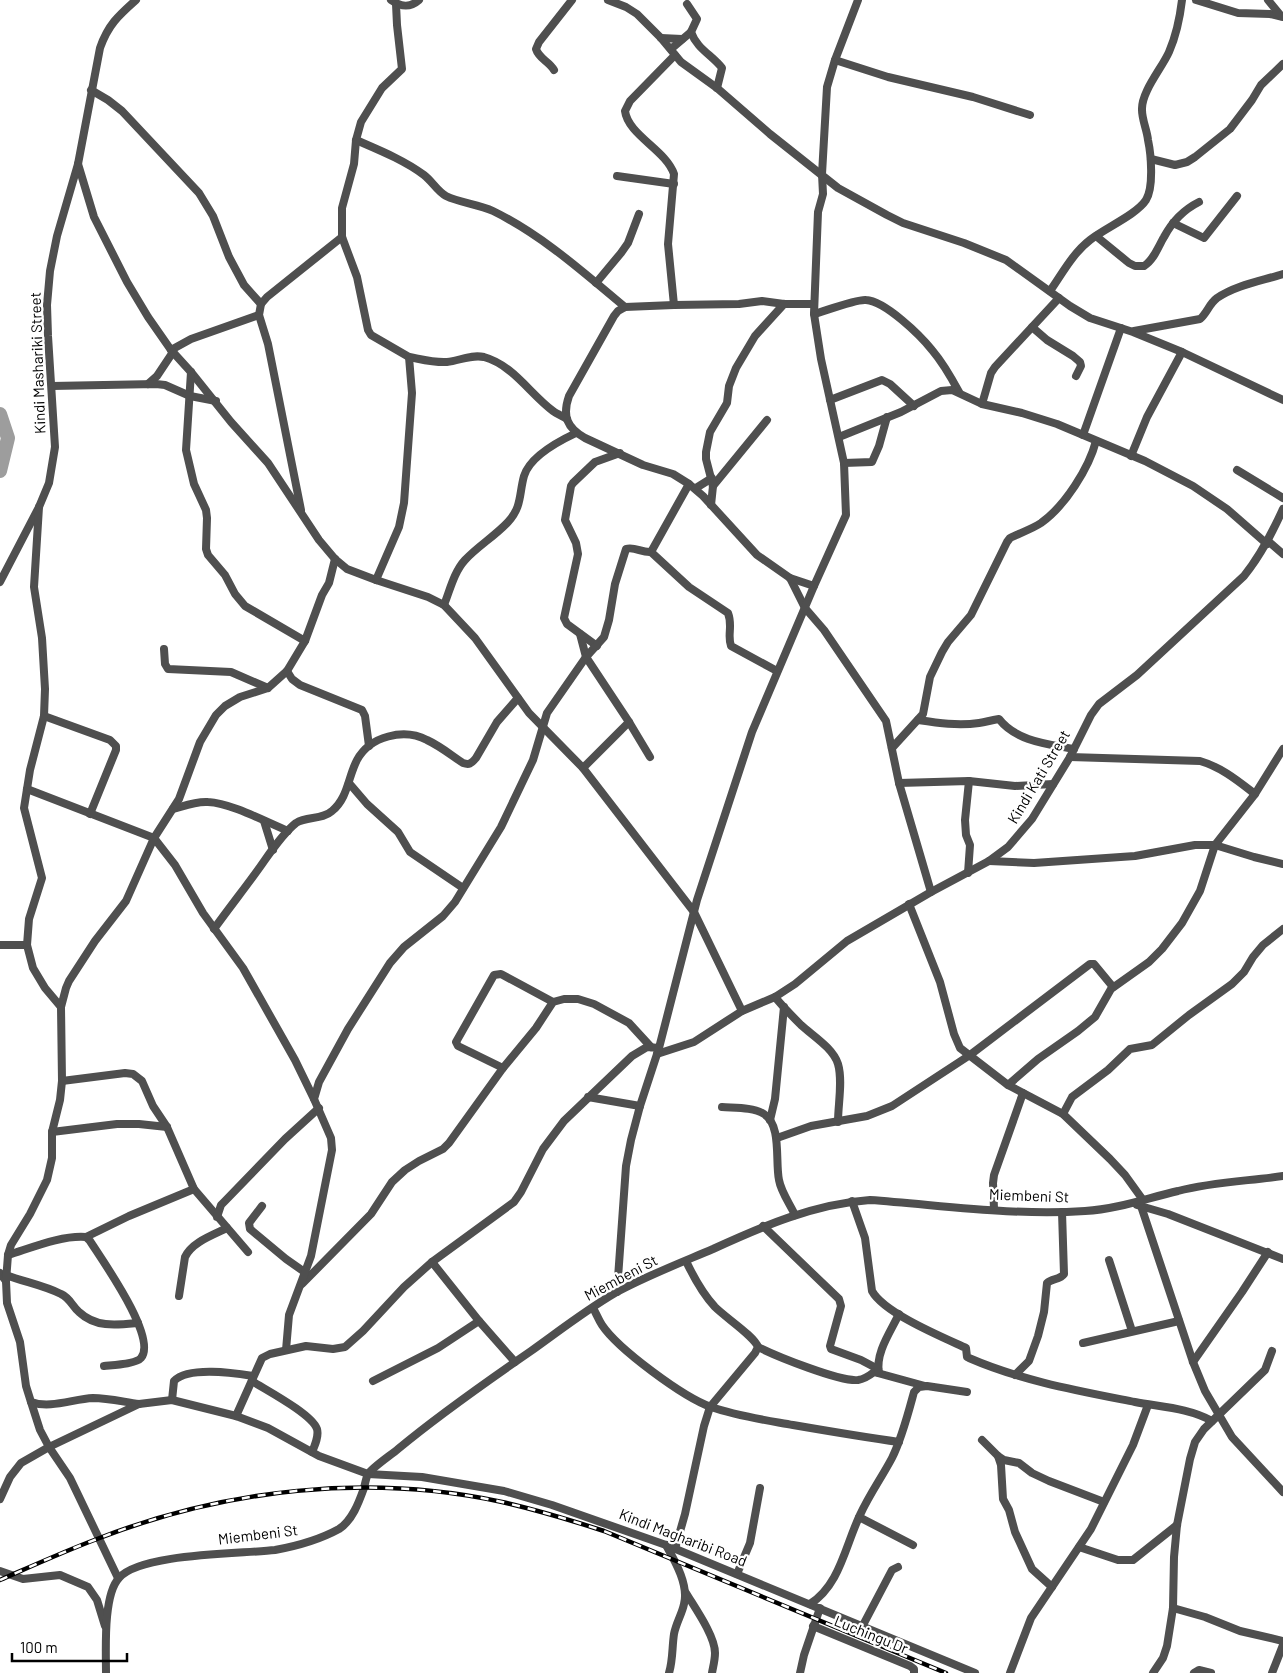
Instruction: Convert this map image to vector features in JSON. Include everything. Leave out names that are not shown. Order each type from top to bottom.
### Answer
[{"type":"street","name":"Kindi Mashariki Street","points":[[0,582],[39,507],[48,483],[55,447],[47,305],[50,271],[57,236],[78,164],[98,56],[106,32],[117,17],[136,0]]},
{"type":"street","points":[[419,0],[414,5],[408,6],[394,2],[402,69],[382,88],[361,122],[356,140],[354,164],[343,199],[342,237],[357,277],[369,333],[409,356],[444,362],[469,356],[493,360],[503,366],[553,411],[567,419]]},
{"type":"street","points":[[554,70],[549,62],[538,55],[536,49],[539,42],[572,0]]},
{"type":"street","points":[[608,0],[626,7],[637,14],[690,69],[717,88],[770,134],[838,188],[903,223],[964,243],[1006,260],[1090,318],[1133,332],[1182,352],[1283,400]]},
{"type":"street","points":[[616,1292],[626,1166],[640,1106],[694,912],[752,732],[846,514],[844,463],[821,359],[814,304],[818,212],[822,194],[827,87],[835,60],[858,0]]},
{"type":"street","points":[[1050,290],[1073,258],[1089,240],[1137,210],[1146,200],[1149,191],[1150,158],[1142,109],[1149,87],[1169,52],[1180,16],[1182,0]]},
{"type":"street","points":[[1196,0],[1238,13],[1270,14],[1282,17]]},
{"type":"street","points":[[1268,0],[1282,17]]},
{"type":"street","points":[[674,304],[668,244],[674,174],[671,168],[634,128],[627,118],[625,111],[630,101],[682,39],[691,32],[697,19],[687,4]]},
{"type":"street","points":[[691,32],[705,52],[722,68],[717,88]]},
{"type":"street","points":[[661,38],[682,39]]},
{"type":"street","points":[[835,60],[888,77],[973,97],[1030,115]]},
{"type":"street","points":[[1150,158],[1175,165],[1187,162],[1195,157],[1230,129],[1261,85],[1283,64]]},
{"type":"street","points":[[92,90],[122,111],[199,193],[214,216],[228,257],[244,285],[261,304]]},
{"type":"street","points":[[356,140],[411,166],[426,176],[447,196],[492,211],[513,222],[546,243],[625,307]]},
{"type":"street","points":[[78,164],[94,217],[127,282],[172,351],[268,463],[319,540],[335,559],[347,569],[415,592],[444,605],[475,638],[518,698],[542,727],[583,768],[694,912],[742,1011]]},
{"type":"street","points":[[616,176],[674,184]]},
{"type":"street","points":[[1173,223],[1204,238],[1237,196]]},
{"type":"street","points":[[1096,236],[1129,263],[1135,266],[1144,266],[1154,256],[1173,223],[1189,207],[1199,202]]},
{"type":"street","points":[[596,283],[624,248],[639,214]]},
{"type":"street","points":[[302,513],[268,344],[259,315],[261,304],[276,289],[342,237]]},
{"type":"street","points":[[1133,332],[1200,319],[1215,299],[1225,293],[1283,274]]},
{"type":"street","points":[[982,404],[991,373],[1000,360],[1059,298]]},
{"type":"street","points":[[814,314],[859,300],[868,300],[885,307],[932,349],[950,374],[958,392]]},
{"type":"street","points":[[814,304],[784,304],[762,301],[739,304],[674,304],[625,307],[614,316],[575,384],[565,406],[567,419],[576,433],[643,465],[673,474],[692,486],[757,556],[790,578],[814,586]]},
{"type":"street","points":[[711,505],[712,482],[706,460],[710,432],[727,403],[732,376],[755,336],[784,304]]},
{"type":"street","points":[[148,384],[157,376],[172,351],[191,339],[259,315]]},
{"type":"street","points":[[1032,327],[1047,340],[1078,360],[1081,366],[1076,376]]},
{"type":"street","points":[[1083,435],[1121,328]]},
{"type":"street","points":[[1131,456],[1147,417],[1182,352]]},
{"type":"street","points":[[376,580],[399,527],[404,503],[412,393],[409,356]]},
{"type":"street","points":[[191,372],[186,450],[194,484],[206,510],[206,549],[208,555],[225,576],[234,594],[245,606],[305,640]]},
{"type":"street","points":[[830,400],[882,380],[890,384],[914,406]]},
{"type":"street","points":[[52,386],[165,385],[190,396],[216,402]]},
{"type":"street","points":[[839,437],[914,406],[941,391],[952,390],[982,404],[1022,413],[1057,424],[1171,474],[1227,509],[1283,554]]},
{"type":"street","points":[[844,463],[872,462],[879,446],[887,417]]},
{"type":"street","points":[[651,552],[692,486],[712,482],[767,420]]},
{"type":"street","points":[[444,605],[460,567],[466,559],[508,522],[516,510],[524,478],[530,466],[554,444],[576,433]]},
{"type":"street","points":[[892,748],[918,720],[925,708],[930,677],[942,652],[971,615],[1007,542],[1010,538],[1040,524],[1055,512],[1090,461],[1096,441]]},
{"type":"street","points":[[597,646],[567,624],[564,618],[578,554],[576,544],[565,520],[571,486],[594,462],[620,453]]},
{"type":"street","points":[[1237,470],[1283,498]]},
{"type":"street","points":[[39,507],[34,586],[42,638],[45,689],[44,716],[30,770],[24,808],[42,878],[28,919],[27,945],[33,968],[45,988],[61,1007]]},
{"type":"street","name":"Kindi Kati Street","points":[[236,1416],[262,1358],[306,1346],[333,1350],[345,1347],[363,1331],[404,1287],[432,1262],[514,1202],[543,1149],[564,1121],[632,1056],[643,1048],[656,1050],[694,1042],[742,1011],[775,997],[795,984],[847,941],[909,904],[989,861],[1008,847],[1032,819],[1070,757],[1091,715],[1099,704],[1137,675],[1228,592],[1256,561],[1283,509]]},
{"type":"street","points":[[314,1099],[319,1082],[330,1060],[390,963],[404,947],[443,916],[455,902],[501,827],[527,775],[548,713],[606,632],[615,584],[626,549],[651,552],[689,587],[728,613],[731,626],[730,646],[778,671]]},
{"type":"street","points":[[106,1673],[106,1630],[112,1593],[118,1578],[70,1478],[49,1447],[36,1421],[26,1386],[20,1342],[7,1303],[4,1277],[8,1255],[47,1180],[52,1158],[52,1132],[59,1106],[62,1081],[61,1007],[69,981],[94,941],[126,901],[154,838],[184,788],[200,742],[216,715],[225,706],[240,697],[268,688],[287,671],[305,640],[322,594],[329,583],[335,559]]},
{"type":"street","points":[[790,578],[805,608],[824,630],[886,721],[899,783],[931,892]]},
{"type":"street","points":[[580,634],[586,658],[629,722],[650,758]]},
{"type":"street","points":[[164,649],[165,664],[168,669],[231,672],[268,688]]},
{"type":"street","points":[[287,671],[292,679],[300,685],[362,710],[365,716],[369,746]]},
{"type":"street","points":[[214,929],[288,831],[302,820],[322,816],[331,812],[337,806],[349,783],[357,760],[369,746],[390,736],[404,734],[416,736],[428,740],[468,765],[476,758],[497,722],[518,698]]},
{"type":"street","points":[[44,716],[110,740],[116,746],[90,814]]},
{"type":"street","points":[[918,720],[940,724],[977,724],[999,719],[1012,732],[1021,736],[1074,749]]},
{"type":"street","points":[[583,768],[629,722]]},
{"type":"street","points":[[1008,1085],[1038,1059],[1095,1017],[1108,993],[1149,962],[1182,923],[1200,891],[1215,845],[1255,794],[1283,749]]},
{"type":"street","points":[[1070,757],[1200,761],[1210,764],[1255,794]]},
{"type":"street","points":[[899,783],[969,781],[1014,786],[1053,784]]},
{"type":"street","points":[[968,873],[970,845],[966,835],[965,820],[969,781]]},
{"type":"street","points":[[349,783],[398,832],[410,852],[463,888]]},
{"type":"street","points":[[27,789],[154,838],[175,865],[214,929],[243,968],[295,1060],[319,1108],[331,1138],[332,1150],[306,1273],[289,1315],[286,1350]]},
{"type":"street","points":[[173,809],[207,802],[222,805],[288,831]]},
{"type":"street","points":[[264,821],[272,850]]},
{"type":"street","points":[[989,861],[1034,863],[1135,856],[1195,845],[1215,845],[1254,858],[1283,864]]},
{"type":"street","points":[[909,904],[940,982],[960,1048],[1008,1085],[1063,1114],[1125,1175],[1139,1203],[1193,1362],[1216,1419],[1283,1492]]},
{"type":"street","points":[[1063,1114],[1072,1096],[1108,1070],[1130,1050],[1152,1045],[1236,980],[1264,945],[1283,929]]},
{"type":"street","points":[[0,945],[27,945]]},
{"type":"street","points":[[777,1138],[811,1126],[867,1116],[892,1106],[970,1056],[1090,964],[1094,964],[1114,987]]},
{"type":"street","points":[[503,1068],[458,1046],[456,1042],[494,975],[501,974],[553,1002]]},
{"type":"street","points":[[775,997],[833,1054],[838,1064],[838,1122]]},
{"type":"street","points":[[299,1287],[320,1268],[338,1246],[371,1214],[392,1182],[405,1170],[443,1149],[450,1143],[503,1068],[536,1028],[553,1002],[564,999],[578,999],[594,1004],[629,1023],[656,1050]]},
{"type":"street","points":[[770,1120],[775,1099],[784,1007]]},
{"type":"street","points":[[62,1081],[125,1073],[132,1074],[142,1081],[153,1106],[167,1127],[194,1189],[248,1252]]},
{"type":"street","points":[[994,1209],[994,1176],[1024,1093]]},
{"type":"street","points":[[588,1097],[640,1106]]},
{"type":"street","points":[[722,1107],[756,1111],[765,1114],[770,1120],[777,1138],[776,1155],[779,1181],[795,1215]]},
{"type":"street","points":[[217,1217],[224,1201],[285,1139],[319,1108]]},
{"type":"street","points":[[52,1132],[117,1124],[167,1127]]},
{"type":"street","name":"Miembeni St","points":[[118,1578],[134,1567],[212,1554],[274,1550],[321,1538],[343,1527],[356,1506],[368,1474],[417,1433],[515,1362],[616,1292],[763,1226],[795,1215],[852,1202],[870,1200],[1062,1212],[1112,1208],[1139,1203],[1179,1190],[1283,1176]]},
{"type":"street","points":[[8,1255],[46,1243],[79,1236],[86,1237],[129,1216],[194,1189]]},
{"type":"street","points":[[852,1202],[865,1238],[872,1291],[882,1303],[899,1314],[966,1348],[969,1358],[1015,1375],[1193,1412],[1216,1419]]},
{"type":"street","points":[[1139,1203],[1283,1259]]},
{"type":"street","points":[[262,1206],[249,1223],[250,1229],[306,1273]]},
{"type":"street","points":[[1015,1375],[1028,1361],[1038,1336],[1044,1312],[1047,1283],[1064,1274],[1062,1212]]},
{"type":"street","points":[[763,1226],[839,1299],[840,1306],[830,1346],[831,1349],[861,1360],[879,1371],[926,1386],[967,1392]]},
{"type":"street","points":[[180,1296],[187,1252],[192,1247],[227,1228]]},
{"type":"street","points":[[86,1237],[116,1281],[138,1322],[145,1346],[143,1357],[138,1361],[104,1366]]},
{"type":"street","points":[[1193,1362],[1268,1252]]},
{"type":"street","points":[[1109,1260],[1132,1331]]},
{"type":"street","points":[[686,1261],[704,1295],[730,1322],[752,1338],[758,1347],[799,1364],[846,1380],[859,1380],[866,1378],[873,1372],[879,1371]]},
{"type":"street","points":[[432,1262],[479,1321],[515,1362]]},
{"type":"street","points":[[4,1277],[59,1293],[70,1299],[80,1314],[93,1321],[110,1325],[138,1322]]},
{"type":"street","points":[[593,1308],[602,1325],[634,1356],[684,1392],[710,1407],[757,1419],[898,1442]]},
{"type":"street","points":[[879,1371],[881,1352],[899,1314]]},
{"type":"street","points":[[373,1382],[438,1348],[479,1321]]},
{"type":"street","points":[[1082,1343],[1179,1321]]},
{"type":"street","points":[[675,1549],[710,1407],[758,1347]]},
{"type":"street","points":[[1152,1673],[1166,1652],[1173,1608],[1177,1525],[1195,1442],[1199,1434],[1265,1370],[1272,1351]]},
{"type":"street","points":[[31,1402],[46,1405],[95,1398],[140,1404],[172,1400],[174,1381],[182,1376],[193,1373],[216,1372],[253,1379],[306,1416],[315,1425],[318,1432],[312,1452]]},
{"type":"street","points":[[810,1604],[820,1598],[830,1584],[850,1544],[859,1517],[892,1458],[914,1392],[919,1387],[926,1386]]},
{"type":"street","name":"Kindi Magharibi Road","points":[[172,1400],[236,1416],[268,1428],[312,1452],[343,1466],[368,1474],[422,1477],[504,1491],[552,1505],[666,1545],[975,1673]]},
{"type":"street","points":[[0,1499],[10,1477],[21,1463],[49,1447],[140,1404]]},
{"type":"street","points":[[1010,1673],[1031,1618],[1091,1529],[1133,1444],[1148,1404]]},
{"type":"street","points":[[982,1440],[998,1456],[1011,1462],[1019,1463],[1032,1473],[1049,1481],[1104,1502]]},
{"type":"street","points":[[998,1456],[1002,1473],[1003,1499],[1009,1510],[1015,1532],[1032,1569],[1052,1587]]},
{"type":"street","points":[[737,1574],[750,1543],[760,1488]]},
{"type":"street","points":[[859,1517],[913,1545]]},
{"type":"street","points":[[1079,1547],[1118,1560],[1133,1560],[1177,1525]]},
{"type":"street","points":[[666,1545],[686,1593],[715,1646],[712,1673]]},
{"type":"street","points":[[862,1627],[892,1570],[898,1567]]},
{"type":"street","points":[[0,1571],[23,1579],[60,1575],[88,1587],[97,1600],[106,1630]]},
{"type":"street","points":[[668,1673],[671,1666],[674,1633],[685,1603],[686,1593]]},
{"type":"street","points":[[800,1673],[820,1608]]},
{"type":"street","points":[[1173,1608],[1205,1617],[1240,1631],[1283,1641]]},
{"type":"street","name":"Luchingu Dr","points":[[813,1626],[910,1666],[914,1669],[914,1673]]},
{"type":"street","points":[[1272,1673],[1283,1645]]},
{"type":"street","points":[[1194,1673],[1200,1670],[1211,1673]]},
{"type":"waterway","points":[[0,414],[8,438],[0,471]]},
{"type":"railway","points":[[0,1580],[85,1544],[146,1522],[195,1508],[246,1498],[297,1491],[349,1488],[451,1493],[515,1505],[604,1531],[946,1673]]}]
